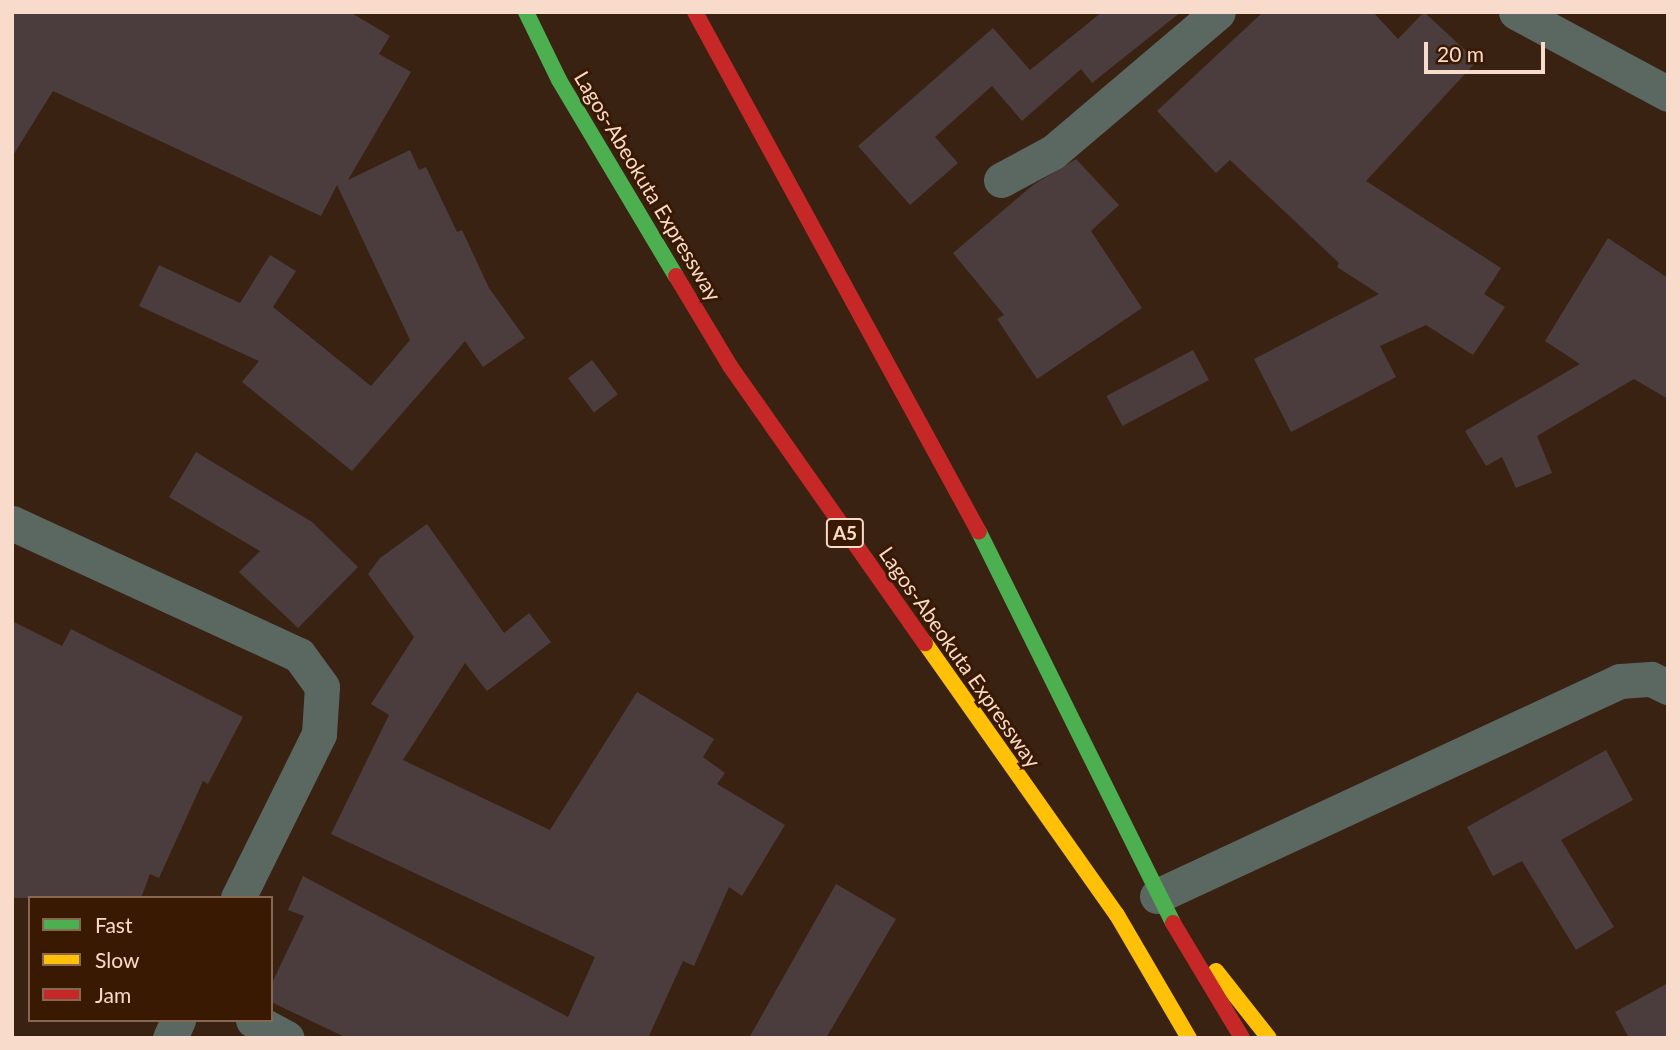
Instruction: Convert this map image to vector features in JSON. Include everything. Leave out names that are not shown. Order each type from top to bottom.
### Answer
[{"type":"main road","name":"Lagos-Abeokuta Expressway","points":[[526,12],[559,80],[730,366],[1117,915],[1189,1038]]},
{"type":"main road","points":[[695,12],[939,450],[1157,896],[1242,1038]]},
{"type":"main road","points":[[1157,896],[1269,1038]]},
{"type":"main road","points":[[1117,915],[1179,1038]]},
{"type":"street","points":[[1001,180],[1053,152],[1218,12]]},
{"type":"street","points":[[1516,12],[1668,94]]},
{"type":"street","points":[[12,523],[299,655],[322,687],[318,734],[239,896]]},
{"type":"street","points":[[1157,896],[1620,681],[1651,679],[1668,687]]},
{"type":"street","points":[[170,1038],[177,1022]]},
{"type":"street","points":[[257,1022],[287,1038]]},
{"type":"building","points":[[12,12],[350,12],[390,36],[379,54],[411,72],[348,180],[410,150],[419,170],[426,167],[457,232],[462,230],[489,288],[525,338],[483,367],[465,341],[352,471],[242,382],[259,361],[139,306],[159,265],[240,303],[270,255],[296,271],[273,307],[371,386],[410,340],[337,185],[321,216],[53,91],[12,157]]},
{"type":"building","points":[[1102,12],[1181,12],[1092,83],[1081,69],[1022,121],[992,86],[935,137],[958,163],[910,205],[858,146],[993,28],[1030,70]]},
{"type":"building","points":[[1263,12],[1373,12],[1398,39],[1424,12],[1477,61],[1366,181],[1501,268],[1484,294],[1505,307],[1473,355],[1426,325],[1380,346],[1396,377],[1291,432],[1254,359],[1379,294],[1337,267],[1339,263],[1230,160],[1216,173],[1157,111]]},
{"type":"building","points":[[1076,159],[1119,205],[1091,231],[1142,308],[1037,379],[997,319],[1004,315],[953,253],[1033,185]]},
{"type":"building","points":[[1608,238],[1668,278],[1668,399],[1634,379],[1537,436],[1552,473],[1516,488],[1502,457],[1486,466],[1465,431],[1580,364],[1545,341]]},
{"type":"building","points":[[1193,350],[1209,380],[1122,426],[1106,396]]},
{"type":"building","points":[[592,360],[618,394],[594,412],[568,378]]},
{"type":"building","points":[[196,452],[312,522],[358,567],[298,628],[239,572],[260,551],[169,497]]},
{"type":"building","points":[[427,524],[504,633],[529,613],[551,642],[487,691],[465,663],[403,760],[550,830],[637,692],[714,739],[703,757],[725,773],[717,784],[785,825],[742,896],[729,887],[694,966],[683,961],[648,1038],[347,1038],[273,1003],[273,981],[304,916],[288,910],[303,876],[568,1017],[595,957],[331,834],[389,715],[371,704],[414,637],[368,574],[380,558]]},
{"type":"building","points":[[12,621],[62,646],[71,629],[243,717],[208,784],[203,781],[159,878],[150,874],[142,896],[12,898]]},
{"type":"building","points":[[1606,750],[1633,800],[1561,840],[1614,927],[1576,950],[1522,861],[1493,876],[1467,827]]},
{"type":"building","points":[[836,884],[896,919],[826,1038],[749,1038]]},
{"type":"building","points":[[1668,983],[1668,1038],[1629,1038],[1615,1012]]},
{"type":"traffic: fast","points":[[526,12],[559,80],[676,276]]},
{"type":"traffic: fast","points":[[979,532],[1173,923]]},
{"type":"traffic: slow","points":[[925,643],[1117,915],[1189,1038]]},
{"type":"traffic: slow","points":[[1216,971],[1269,1038]]},
{"type":"traffic: jam","points":[[695,12],[979,532]]},
{"type":"traffic: jam","points":[[676,276],[730,366],[925,643]]},
{"type":"traffic: jam","points":[[1173,923],[1242,1038]]}]
